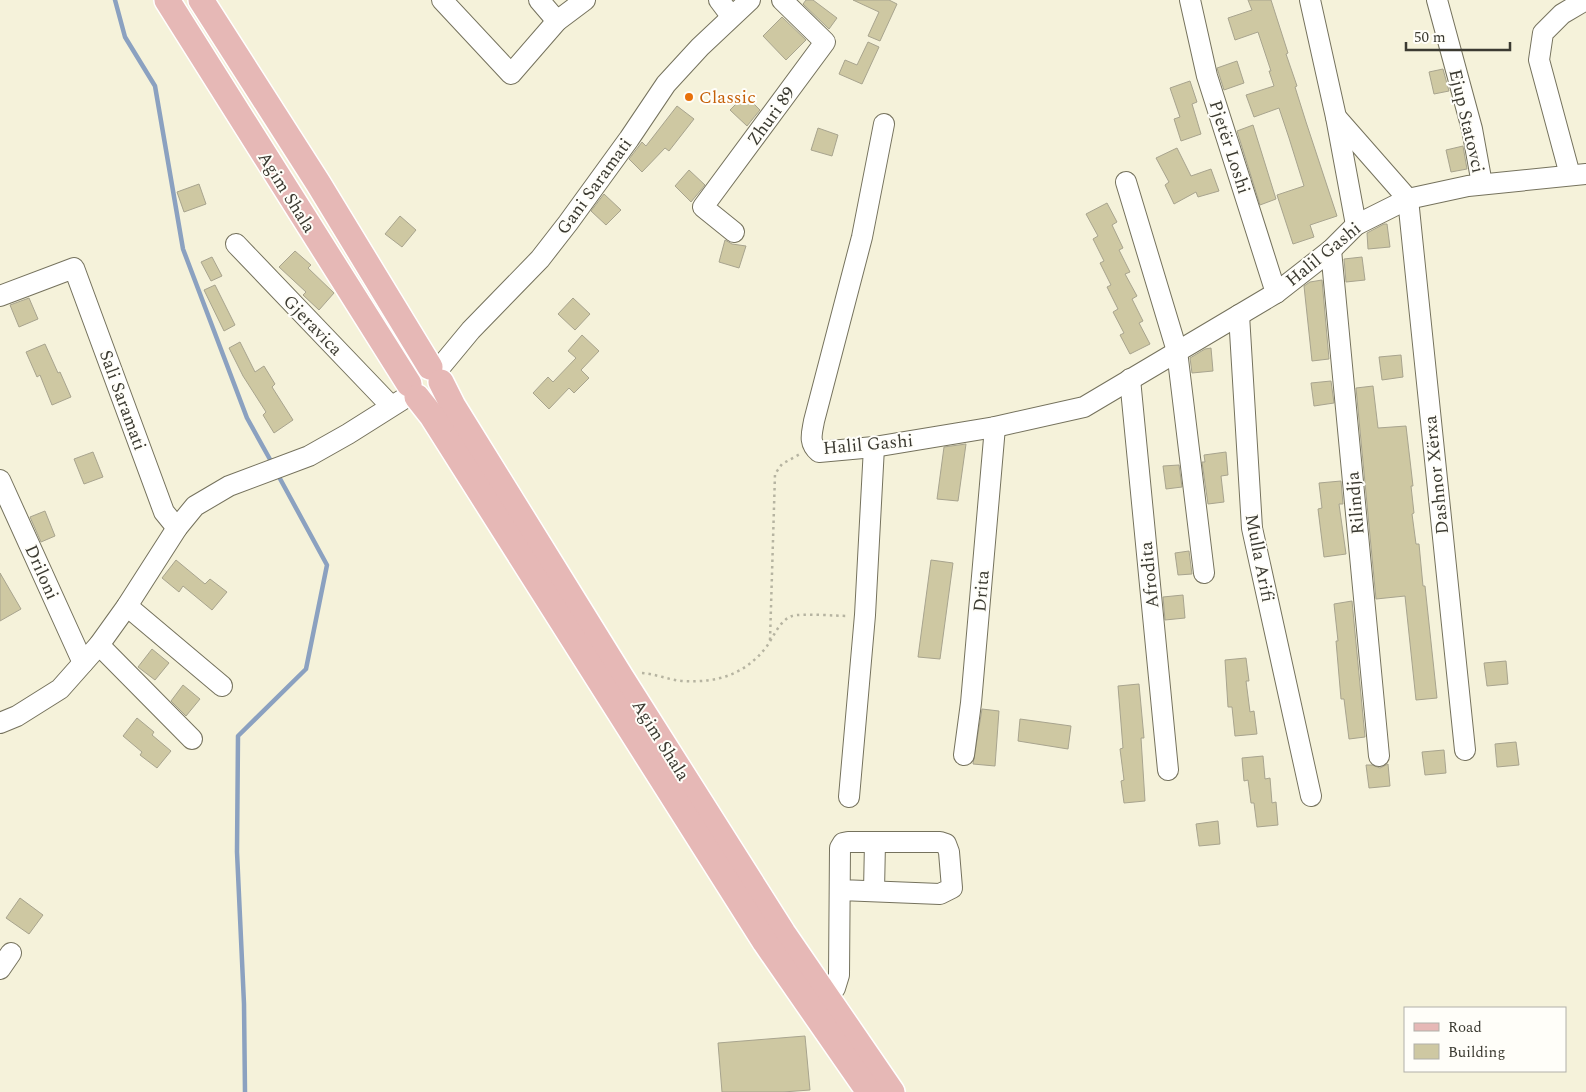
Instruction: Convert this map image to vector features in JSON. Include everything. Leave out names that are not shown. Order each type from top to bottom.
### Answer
[{"type":"main road","name":"Agim Shala","points":[[167,0],[413,391],[432,416],[760,934],[869,1092]]},
{"type":"main road","name":"Agim Shala","points":[[201,0],[436,373],[453,406],[621,677],[783,933],[892,1092]]},
{"type":"main road","points":[[413,391],[427,398],[432,397],[440,389],[436,373]]},
{"type":"street","points":[[442,0],[511,74],[558,21],[585,0]]},
{"type":"street","points":[[539,0],[558,21]]},
{"type":"street","points":[[718,0],[732,16]]},
{"type":"street","name":"Gani Saramati","points":[[436,373],[470,330],[540,259],[629,139],[666,84],[700,47],[750,0]]},
{"type":"street","name":"Zhuri 89","points":[[734,232],[704,207],[825,42],[782,0]]},
{"type":"street","name":"Pjetër Loshi","points":[[1190,0],[1207,76],[1276,293]]},
{"type":"street","points":[[1310,0],[1336,116],[1356,225]]},
{"type":"street","name":"Ejup Statovci","points":[[1436,0],[1472,128],[1482,184]]},
{"type":"street","name":"Halil Gashi","points":[[884,124],[862,237],[814,421],[811,441],[813,447],[819,452],[874,447],[995,427],[1084,407],[1276,293],[1331,250],[1356,225],[1408,199],[1482,184],[1578,175],[1538,60],[1543,33],[1562,14],[1585,2]]},
{"type":"street","points":[[1336,116],[1408,199]]},
{"type":"street","points":[[1126,182],[1176,351],[1204,573]]},
{"type":"street","name":"Dashnor Xërxa","points":[[1408,199],[1465,750]]},
{"type":"street","name":"Gjeravica","points":[[236,244],[391,406]]},
{"type":"street","name":"Rilindja","points":[[1331,250],[1379,756]]},
{"type":"street","name":"Sali Saramati","points":[[0,296],[74,268],[164,512],[178,528]]},
{"type":"street","name":"Mulla Arifi","points":[[1239,315],[1252,528],[1311,796]]},
{"type":"street","name":"Afrodita","points":[[1130,379],[1168,770]]},
{"type":"street","points":[[0,724],[17,716],[60,689],[99,645],[195,506],[229,486],[309,456],[348,434],[413,391]]},
{"type":"street","name":"Drita","points":[[964,754],[972,703],[995,427]]},
{"type":"street","points":[[849,797],[865,616],[874,447]]},
{"type":"street","name":"Driloni","points":[[0,480],[83,663]]},
{"type":"street","points":[[127,606],[222,686]]},
{"type":"street","points":[[99,645],[192,739]]},
{"type":"street","points":[[874,891],[875,842]]},
{"type":"street","points":[[828,998],[835,988],[839,976],[840,848],[843,843],[940,842],[946,844],[949,852],[952,888],[940,894],[840,890]]},
{"type":"path","points":[[770,642],[775,474],[782,464],[813,447]]},
{"type":"path","points":[[621,677],[632,672],[656,674],[682,681],[723,677],[750,665],[770,642],[782,623],[792,616],[865,616]]},
{"type":"building","points":[[806,0],[813,0],[837,18],[829,29],[803,4]]},
{"type":"building","points":[[853,0],[889,0],[897,4],[880,41],[868,36],[879,12]]},
{"type":"building","points":[[1248,0],[1271,0],[1288,53],[1286,54],[1297,86],[1295,87],[1337,216],[1310,225],[1314,237],[1293,244],[1277,195],[1304,186],[1289,138],[1279,108],[1254,117],[1246,95],[1274,86],[1269,71],[1271,71],[1258,32],[1235,40],[1228,18],[1252,10]]},
{"type":"building","points":[[782,17],[806,40],[786,60],[763,36]]},
{"type":"building","points":[[868,42],[879,47],[862,84],[839,74],[845,60],[857,65]]},
{"type":"building","points":[[1237,61],[1244,83],[1224,90],[1217,68]]},
{"type":"building","points":[[1443,69],[1449,91],[1434,94],[1429,72]]},
{"type":"building","points":[[1190,81],[1197,102],[1192,104],[1201,134],[1181,141],[1174,119],[1180,117],[1170,88]]},
{"type":"building","points":[[745,95],[760,110],[747,126],[730,110]]},
{"type":"building","points":[[677,106],[694,119],[669,151],[665,148],[642,172],[629,159],[642,142],[646,146]]},
{"type":"building","points":[[1253,125],[1276,199],[1260,205],[1237,131]]},
{"type":"building","points":[[818,128],[838,135],[832,156],[811,150]]},
{"type":"building","points":[[1463,146],[1467,169],[1451,172],[1446,150]]},
{"type":"building","points":[[1177,148],[1191,176],[1211,169],[1219,191],[1198,197],[1196,192],[1174,204],[1165,185],[1169,182],[1156,158]]},
{"type":"building","points":[[689,170],[705,185],[691,202],[675,186]]},
{"type":"building","points":[[199,184],[206,204],[184,212],[177,192]]},
{"type":"building","points":[[604,194],[621,210],[606,225],[591,211]]},
{"type":"building","points":[[1107,203],[1117,222],[1112,225],[1123,248],[1119,250],[1130,272],[1125,274],[1137,296],[1132,299],[1143,321],[1139,323],[1150,344],[1130,354],[1120,335],[1124,333],[1113,312],[1118,309],[1107,287],[1111,285],[1100,263],[1104,261],[1093,239],[1098,236],[1086,214]]},
{"type":"building","points":[[400,216],[416,230],[402,247],[385,234]]},
{"type":"building","points":[[1387,224],[1390,247],[1368,249],[1367,233]]},
{"type":"building","points":[[725,240],[732,244],[746,246],[739,268],[719,262]]},
{"type":"building","points":[[295,251],[311,265],[308,268],[334,293],[319,310],[303,295],[306,292],[279,267]]},
{"type":"building","points":[[212,257],[222,276],[211,281],[201,262]]},
{"type":"building","points":[[1362,257],[1365,280],[1346,282],[1344,259]]},
{"type":"building","points":[[1322,280],[1329,359],[1312,361],[1304,286],[1310,282]]},
{"type":"building","points":[[215,285],[235,325],[224,331],[204,290]]},
{"type":"building","points":[[29,298],[38,319],[19,327],[10,305]]},
{"type":"building","points":[[573,298],[590,314],[575,330],[558,314]]},
{"type":"building","points":[[582,335],[599,351],[581,370],[589,378],[574,393],[569,388],[549,409],[533,393],[548,377],[553,382],[576,358],[568,351]]},
{"type":"building","points":[[240,342],[255,372],[264,366],[275,384],[272,387],[293,420],[274,433],[263,415],[266,412],[243,376],[229,348]]},
{"type":"building","points":[[45,344],[71,397],[52,405],[40,375],[37,377],[26,352]]},
{"type":"building","points":[[1211,348],[1213,371],[1192,373],[1190,358],[1205,349]]},
{"type":"building","points":[[1401,355],[1403,377],[1382,380],[1379,357]]},
{"type":"building","points":[[1331,381],[1334,403],[1314,406],[1311,383]]},
{"type":"building","points":[[1373,386],[1378,428],[1406,426],[1413,486],[1411,486],[1414,513],[1412,514],[1416,544],[1419,544],[1423,586],[1425,586],[1437,698],[1416,700],[1405,596],[1376,599],[1356,388]]},
{"type":"building","points":[[966,444],[958,501],[937,499],[944,447]]},
{"type":"building","points":[[93,452],[103,477],[84,484],[74,459]]},
{"type":"building","points":[[1226,452],[1228,475],[1221,476],[1224,502],[1208,504],[1202,462],[1205,462],[1204,455]]},
{"type":"building","points":[[1179,465],[1182,487],[1166,489],[1163,466]]},
{"type":"building","points":[[1341,481],[1343,504],[1339,504],[1346,554],[1324,557],[1318,509],[1322,508],[1319,483]]},
{"type":"building","points":[[45,511],[55,536],[41,542],[30,517]]},
{"type":"building","points":[[1189,551],[1192,574],[1178,575],[1175,553]]},
{"type":"building","points":[[176,560],[205,584],[210,579],[227,592],[212,610],[183,586],[179,592],[162,578]]},
{"type":"building","points":[[931,560],[953,563],[940,659],[918,657]]},
{"type":"building","points":[[0,573],[21,609],[0,621]]},
{"type":"building","points":[[1183,595],[1185,618],[1165,620],[1163,597]]},
{"type":"building","points":[[1352,601],[1365,737],[1349,739],[1344,699],[1341,699],[1334,604]]},
{"type":"building","points":[[152,649],[169,663],[155,680],[138,667]]},
{"type":"building","points":[[1246,658],[1249,681],[1246,681],[1250,712],[1254,711],[1257,734],[1235,736],[1232,707],[1228,707],[1225,660]]},
{"type":"building","points":[[1506,661],[1508,684],[1487,686],[1484,663]]},
{"type":"building","points":[[1139,684],[1144,738],[1141,738],[1145,801],[1124,803],[1121,781],[1124,780],[1120,749],[1123,748],[1118,686]]},
{"type":"building","points":[[183,685],[200,699],[186,716],[171,701]]},
{"type":"building","points":[[982,709],[999,711],[995,766],[973,764]]},
{"type":"building","points":[[137,718],[154,732],[152,735],[171,751],[157,768],[140,755],[142,752],[123,736]]},
{"type":"building","points":[[1020,719],[1071,726],[1068,749],[1018,741]]},
{"type":"building","points":[[1516,742],[1519,765],[1497,767],[1495,744]]},
{"type":"building","points":[[1444,750],[1446,773],[1425,775],[1422,752]]},
{"type":"building","points":[[1263,756],[1265,779],[1270,778],[1272,803],[1276,802],[1278,825],[1257,827],[1254,803],[1251,803],[1248,780],[1244,781],[1242,758]]},
{"type":"building","points":[[1388,764],[1390,786],[1369,788],[1366,765],[1380,768]]},
{"type":"building","points":[[1218,821],[1220,844],[1199,846],[1196,824]]},
{"type":"building","points":[[20,898],[43,915],[29,934],[6,918]]},
{"type":"building","points":[[805,1036],[810,1090],[722,1092],[718,1043]]},
{"type":"waterway","points":[[115,0],[125,37],[155,86],[183,249],[247,418],[272,463]]},
{"type":"waterway","points":[[245,1092],[244,1004],[237,852],[238,736],[306,669],[327,565],[278,475]]},
{"type":"place","name":"Classic","points":[[689,97]]}]
